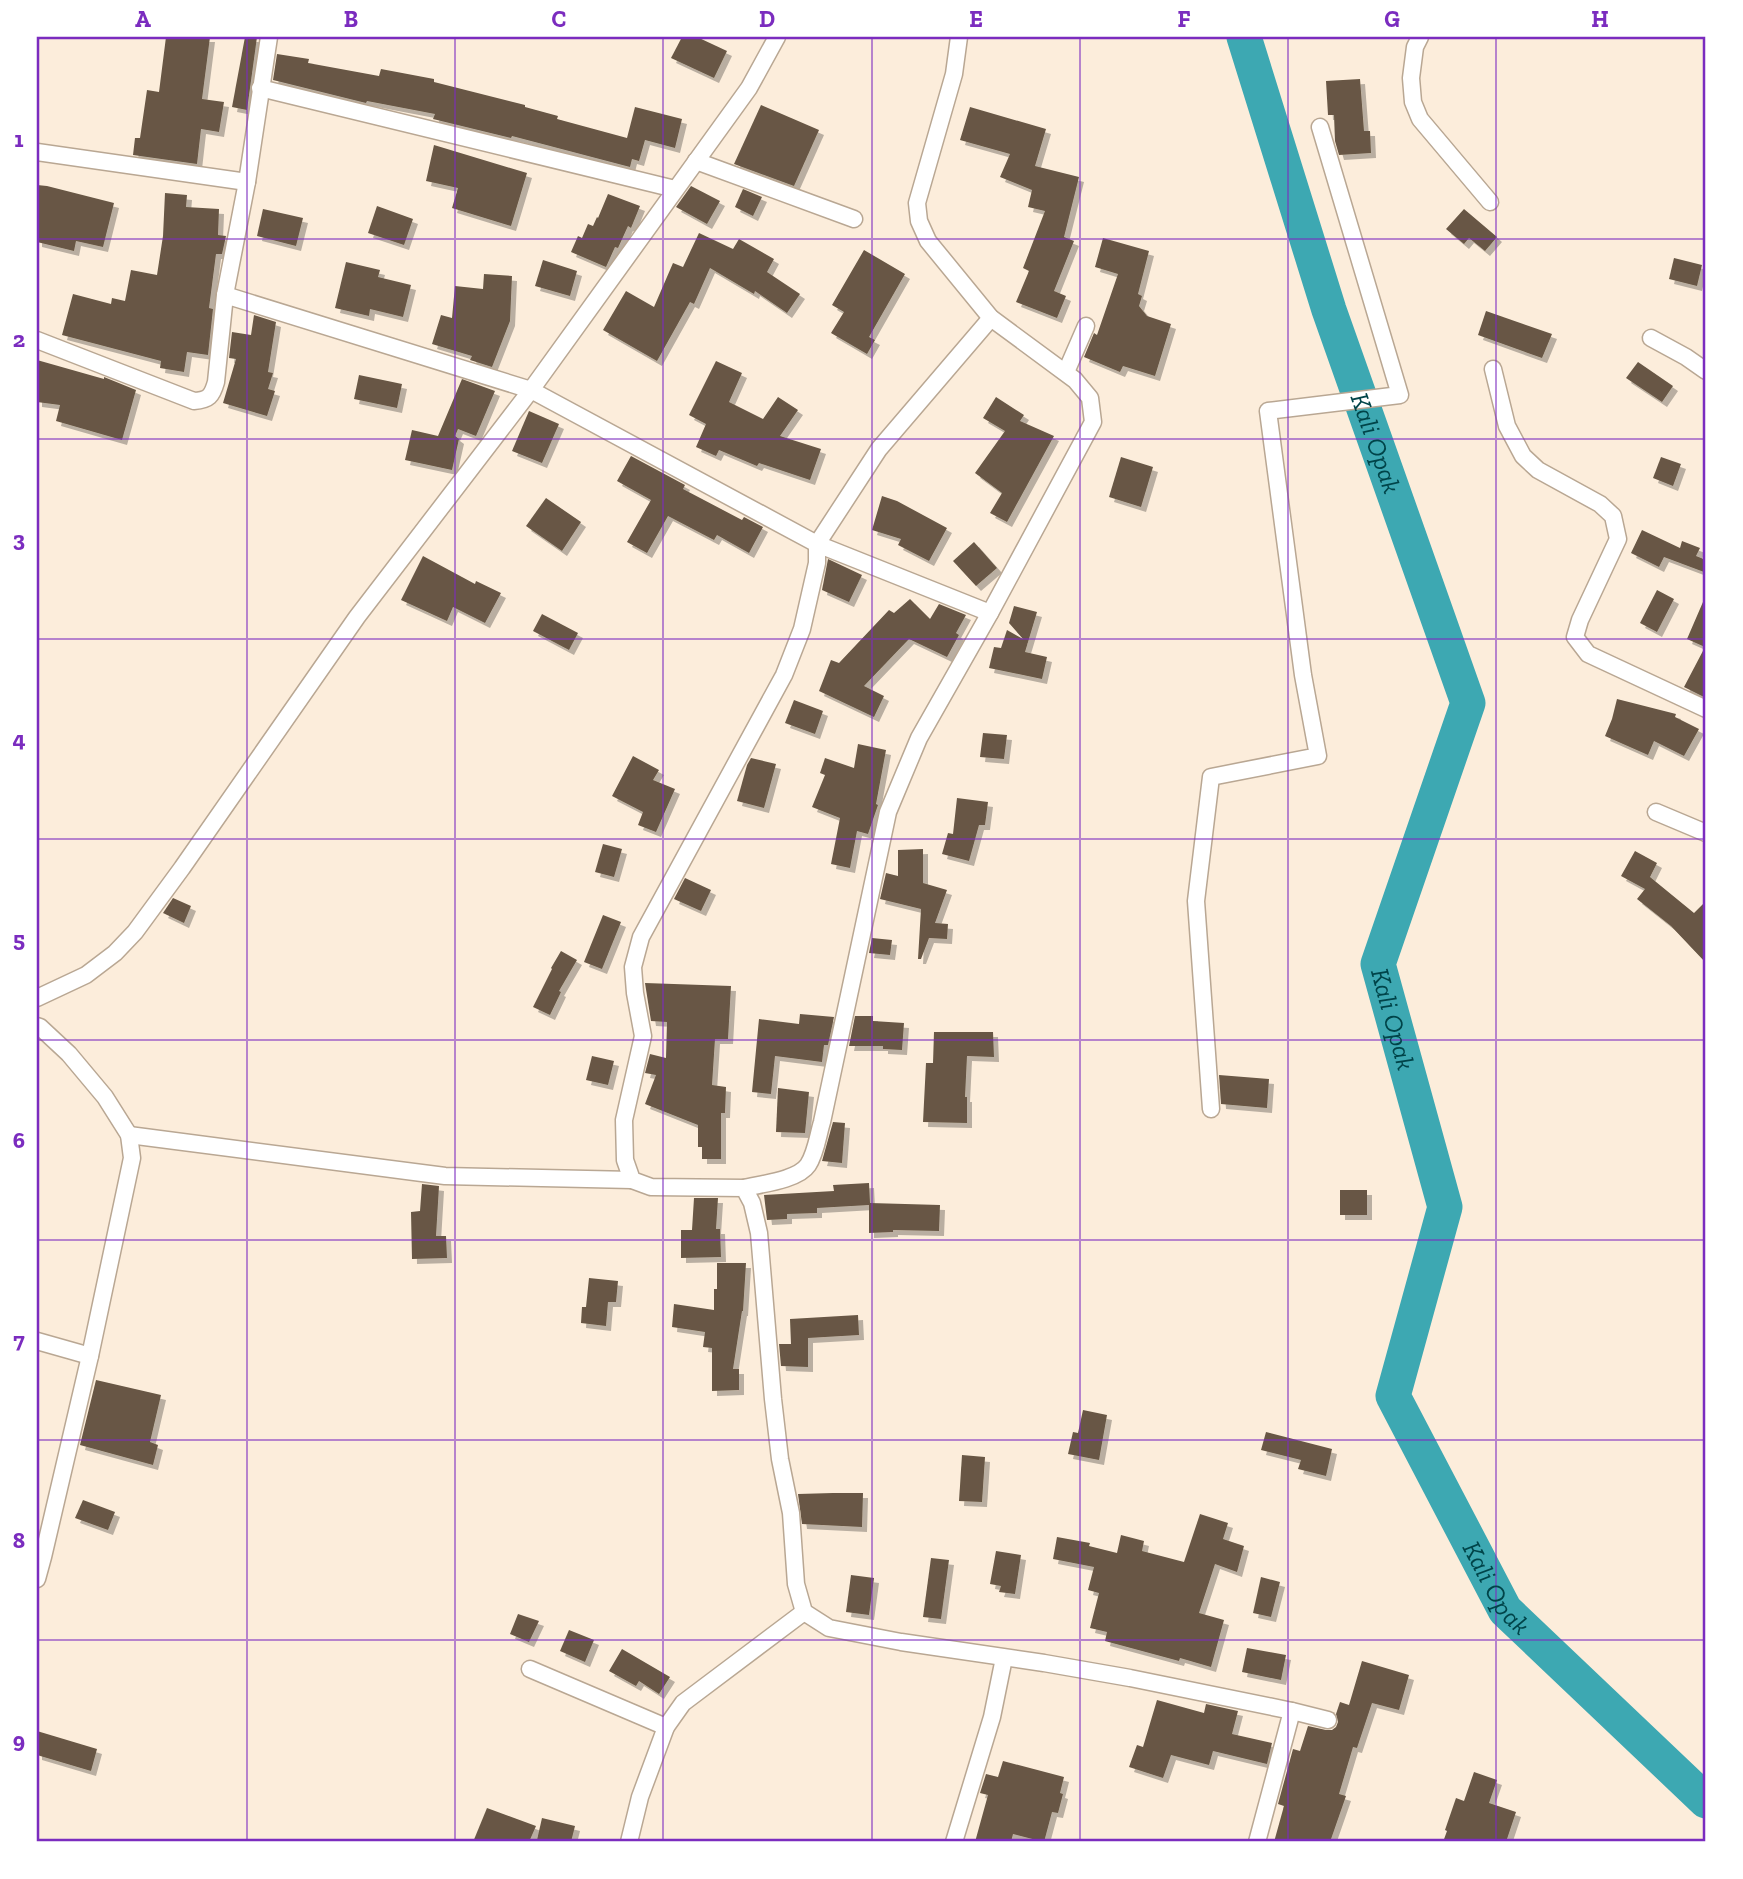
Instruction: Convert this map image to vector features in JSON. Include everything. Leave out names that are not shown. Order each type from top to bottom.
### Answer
[{"type":"street","points":[[37,340],[194,401],[206,400],[213,394],[225,295],[270,37]]},
{"type":"street","points":[[37,998],[86,975],[115,953],[135,932],[356,617],[531,390],[749,88],[777,37]]},
{"type":"street","points":[[129,1135],[444,1176],[632,1180],[651,1187],[744,1188],[783,1180],[807,1167],[822,1122],[888,812],[919,738],[1093,422],[1090,398],[1075,380],[991,318],[928,241],[919,221],[917,203],[954,74],[959,37]]},
{"type":"street","points":[[1420,37],[1415,47],[1411,78],[1413,102],[1420,119],[1490,202]]},
{"type":"street","points":[[260,88],[675,189]]},
{"type":"street","points":[[1211,1109],[1196,901],[1211,777],[1318,756],[1303,675],[1268,411],[1400,395],[1320,127]]},
{"type":"street","points":[[37,152],[247,181]]},
{"type":"street","points":[[696,161],[854,219]]},
{"type":"street","points":[[225,295],[531,390],[817,544],[990,613]]},
{"type":"street","points":[[632,1180],[625,1160],[624,1120],[643,1035],[633,967],[641,937],[784,676],[802,629],[817,564],[817,544],[879,449],[991,318]]},
{"type":"street","points":[[1066,372],[1086,326]]},
{"type":"street","points":[[1651,338],[1706,371]]},
{"type":"street","points":[[1493,369],[1507,426],[1523,456],[1538,470],[1600,505],[1614,516],[1618,539],[1580,620],[1575,637],[1588,654],[1706,709]]},
{"type":"street","points":[[1656,812],[1706,833]]},
{"type":"street","points":[[37,1026],[69,1054],[105,1097],[129,1135],[132,1158],[90,1356],[44,1517],[43,1557],[37,1579]]},
{"type":"street","points":[[744,1188],[752,1203],[759,1233],[780,1459],[791,1513],[796,1584],[804,1612],[829,1628],[1004,1658],[1044,1662],[1328,1720]]},
{"type":"street","points":[[37,1341],[90,1356]]},
{"type":"street","points":[[629,1842],[640,1797],[666,1727],[683,1703],[804,1612]]},
{"type":"street","points":[[954,1842],[992,1717],[1004,1658]]},
{"type":"street","points":[[530,1669],[666,1727]]},
{"type":"street","points":[[1257,1842],[1292,1712]]},
{"type":"building","points":[[166,37],[210,37],[202,99],[224,102],[219,132],[201,129],[197,164],[133,155],[135,138],[140,138],[147,90],[159,92]]},
{"type":"building","points":[[245,37],[257,37],[247,110],[232,107]]},
{"type":"building","points":[[682,37],[697,37],[727,51],[714,78],[671,58]]},
{"type":"building","points":[[277,54],[309,59],[308,63],[379,76],[381,69],[434,79],[434,82],[525,105],[558,116],[557,119],[627,138],[635,107],[682,119],[675,148],[645,140],[639,161],[632,159],[630,167],[512,136],[511,138],[433,119],[435,114],[367,101],[366,103],[273,80]]},
{"type":"building","points":[[1360,79],[1364,131],[1370,131],[1371,153],[1339,155],[1335,141],[1334,115],[1328,115],[1326,81]]},
{"type":"building","points":[[761,105],[819,130],[794,186],[734,164]]},
{"type":"building","points":[[970,107],[1046,129],[1035,166],[1079,177],[1064,237],[1074,241],[1054,291],[1066,296],[1057,318],[1016,302],[1029,271],[1023,268],[1045,211],[1028,207],[1032,190],[1000,177],[1010,154],[960,140]]},
{"type":"building","points":[[434,145],[527,173],[511,226],[452,208],[458,188],[426,181]]},
{"type":"building","points":[[37,185],[114,203],[103,247],[76,241],[74,251],[37,242]]},
{"type":"building","points":[[691,186],[720,201],[707,224],[676,207]]},
{"type":"building","points":[[743,189],[762,197],[753,216],[735,207]]},
{"type":"building","points":[[165,193],[187,195],[186,207],[219,209],[218,235],[226,236],[222,254],[216,254],[209,308],[213,309],[208,355],[187,352],[184,372],[160,368],[161,361],[62,335],[73,294],[111,304],[112,298],[125,301],[131,270],[157,275],[163,236]]},
{"type":"building","points":[[608,194],[640,206],[631,228],[628,226],[606,267],[571,252],[578,236],[582,238],[588,224],[593,226]]},
{"type":"building","points":[[377,206],[413,219],[404,245],[368,233]]},
{"type":"building","points":[[263,209],[303,218],[296,246],[257,236]]},
{"type":"building","points":[[1464,209],[1497,237],[1485,251],[1469,238],[1464,244],[1446,229]]},
{"type":"building","points":[[699,233],[733,249],[739,239],[774,259],[767,272],[800,294],[787,313],[755,291],[754,294],[710,268],[694,304],[690,302],[657,361],[603,330],[626,291],[654,307],[673,263],[683,267]]},
{"type":"building","points":[[1103,238],[1149,251],[1138,294],[1142,296],[1139,306],[1147,316],[1171,324],[1155,376],[1123,366],[1120,372],[1084,357],[1094,333],[1097,335],[1118,274],[1095,267]]},
{"type":"building","points":[[864,250],[905,274],[869,337],[875,340],[867,354],[831,333],[844,312],[832,305]]},
{"type":"building","points":[[1674,258],[1702,265],[1697,286],[1669,279]]},
{"type":"building","points":[[543,260],[577,271],[570,296],[535,286]]},
{"type":"building","points":[[346,262],[380,270],[378,277],[411,285],[403,317],[370,309],[369,316],[335,308]]},
{"type":"building","points":[[484,274],[512,276],[510,321],[492,367],[470,360],[472,356],[432,344],[441,315],[452,318],[455,286],[483,289]]},
{"type":"building","points":[[1486,311],[1552,334],[1542,358],[1478,335]]},
{"type":"building","points":[[254,315],[276,322],[268,372],[273,373],[268,389],[275,391],[267,416],[223,403],[236,359],[229,358],[232,332],[251,335]]},
{"type":"building","points":[[37,360],[104,377],[136,390],[122,440],[56,421],[60,405],[37,402]]},
{"type":"building","points":[[716,361],[742,373],[729,402],[763,419],[778,397],[798,410],[780,436],[821,449],[810,480],[759,463],[757,466],[719,450],[716,456],[696,447],[706,424],[689,415]]},
{"type":"building","points":[[1638,362],[1673,386],[1662,402],[1626,378]]},
{"type":"building","points":[[359,375],[402,384],[397,408],[354,399]]},
{"type":"building","points":[[462,379],[495,391],[476,436],[458,429],[455,436],[459,439],[452,470],[405,460],[412,430],[438,436]]},
{"type":"building","points":[[996,397],[1024,415],[1020,421],[1054,436],[1007,522],[990,513],[1002,493],[975,473],[1005,431],[983,418]]},
{"type":"building","points":[[529,411],[559,424],[542,463],[512,451]]},
{"type":"building","points":[[631,456],[685,485],[683,489],[742,520],[744,517],[763,527],[749,553],[717,535],[714,540],[668,516],[647,553],[627,542],[651,500],[617,481]]},
{"type":"building","points":[[1121,457],[1153,467],[1141,507],[1109,497]]},
{"type":"building","points":[[1661,457],[1681,464],[1673,486],[1653,478]]},
{"type":"building","points":[[882,496],[897,501],[947,528],[929,561],[898,545],[901,539],[872,530]]},
{"type":"building","points":[[546,498],[581,522],[562,551],[526,526]]},
{"type":"building","points":[[1642,530],[1680,548],[1682,541],[1700,548],[1696,556],[1706,560],[1704,572],[1664,557],[1659,567],[1631,553]]},
{"type":"building","points":[[974,542],[997,568],[976,586],[953,561]]},
{"type":"building","points":[[423,556],[475,584],[476,581],[501,593],[485,623],[453,607],[447,621],[401,600]]},
{"type":"building","points":[[828,559],[862,575],[849,602],[822,590]]},
{"type":"building","points":[[1657,590],[1674,599],[1657,632],[1640,623]]},
{"type":"building","points":[[1706,595],[1706,698],[1684,687],[1705,647],[1687,639]]},
{"type":"building","points":[[910,599],[930,619],[939,604],[966,615],[947,657],[909,639],[864,686],[884,696],[874,717],[819,691],[831,660],[839,663],[889,610],[894,613]]},
{"type":"building","points":[[1014,606],[1037,612],[1025,652],[1047,657],[1042,679],[989,668],[994,647],[1001,648],[1007,630],[1023,639],[1009,623]]},
{"type":"building","points":[[542,614],[578,633],[569,650],[533,631]]},
{"type":"building","points":[[1617,699],[1676,714],[1675,717],[1699,729],[1684,756],[1654,741],[1648,755],[1605,736]]},
{"type":"building","points":[[794,700],[823,711],[815,734],[785,723]]},
{"type":"building","points":[[983,733],[1007,735],[1004,759],[980,757]]},
{"type":"building","points":[[858,744],[886,750],[876,804],[878,805],[868,834],[857,831],[850,868],[831,864],[840,818],[812,807],[825,775],[820,773],[825,758],[854,768]]},
{"type":"building","points":[[633,756],[659,770],[653,780],[675,789],[656,832],[638,825],[643,812],[612,796]]},
{"type":"building","points":[[751,758],[776,764],[764,808],[737,801]]},
{"type":"building","points":[[957,798],[988,802],[985,825],[979,825],[969,861],[942,854],[948,833],[953,834]]},
{"type":"building","points":[[603,844],[622,849],[614,877],[595,872]]},
{"type":"building","points":[[923,849],[923,883],[947,890],[935,923],[948,924],[947,939],[929,938],[921,959],[918,959],[921,909],[880,899],[886,873],[898,876],[898,850]]},
{"type":"building","points":[[1635,851],[1657,863],[1650,877],[1694,913],[1706,901],[1706,963],[1671,926],[1637,899],[1645,889],[1621,876]]},
{"type":"building","points":[[685,878],[711,890],[701,911],[674,899]]},
{"type":"building","points":[[173,898],[191,906],[184,923],[163,913]]},
{"type":"building","points":[[603,915],[621,922],[602,969],[584,962]]},
{"type":"building","points":[[872,938],[892,940],[890,955],[869,953]]},
{"type":"building","points":[[561,951],[577,960],[559,991],[561,992],[550,1015],[533,1007]]},
{"type":"building","points":[[645,983],[731,986],[728,1039],[715,1039],[712,1085],[726,1087],[725,1113],[721,1113],[721,1159],[702,1159],[702,1147],[698,1147],[698,1125],[645,1104],[656,1075],[645,1073],[650,1054],[666,1058],[667,1022],[651,1021]]},
{"type":"building","points":[[800,1014],[834,1017],[828,1045],[824,1045],[822,1062],[775,1056],[771,1094],[752,1092],[759,1019],[799,1024]]},
{"type":"building","points":[[855,1016],[873,1016],[873,1021],[904,1023],[902,1050],[883,1049],[883,1046],[849,1046]]},
{"type":"building","points":[[934,1032],[993,1032],[994,1057],[967,1056],[967,1123],[923,1122],[926,1063],[933,1063]]},
{"type":"building","points":[[592,1056],[614,1061],[608,1085],[586,1080]]},
{"type":"building","points":[[1219,1075],[1269,1079],[1267,1108],[1221,1104]]},
{"type":"building","points":[[778,1088],[809,1092],[805,1133],[776,1132]]},
{"type":"building","points":[[833,1122],[845,1123],[842,1163],[822,1161]]},
{"type":"building","points":[[869,1183],[870,1203],[940,1205],[939,1231],[893,1230],[869,1233],[869,1205],[817,1208],[817,1213],[787,1214],[787,1219],[767,1220],[764,1195],[834,1191],[833,1185]]},
{"type":"building","points":[[422,1184],[439,1186],[436,1236],[446,1236],[447,1258],[412,1259],[411,1212],[420,1211]]},
{"type":"building","points":[[1340,1190],[1367,1190],[1367,1215],[1340,1215]]},
{"type":"building","points":[[694,1198],[718,1198],[716,1229],[720,1229],[721,1257],[681,1258],[681,1230],[692,1230]]},
{"type":"building","points":[[717,1263],[746,1263],[743,1311],[733,1369],[739,1369],[739,1390],[712,1391],[712,1348],[703,1347],[705,1332],[672,1327],[674,1304],[714,1310]]},
{"type":"building","points":[[589,1278],[618,1281],[616,1302],[608,1302],[606,1326],[581,1323],[582,1307],[586,1307]]},
{"type":"building","points":[[858,1315],[859,1335],[808,1338],[808,1367],[781,1366],[779,1344],[791,1344],[790,1319]]},
{"type":"building","points":[[96,1380],[161,1395],[150,1442],[158,1445],[153,1465],[80,1445]]},
{"type":"building","points":[[1083,1410],[1107,1415],[1099,1460],[1068,1454],[1073,1432],[1078,1433]]},
{"type":"building","points":[[1266,1432],[1332,1449],[1326,1476],[1298,1469],[1301,1460],[1261,1450]]},
{"type":"building","points":[[962,1455],[985,1457],[982,1502],[959,1501]]},
{"type":"building","points":[[863,1493],[862,1527],[802,1524],[798,1494]]},
{"type":"building","points":[[83,1500],[115,1512],[108,1530],[75,1518]]},
{"type":"building","points":[[1200,1514],[1228,1523],[1223,1539],[1244,1546],[1237,1572],[1215,1564],[1199,1613],[1224,1620],[1211,1667],[1105,1641],[1107,1632],[1090,1628],[1099,1593],[1088,1590],[1094,1567],[1053,1559],[1057,1537],[1090,1543],[1089,1546],[1117,1553],[1121,1535],[1144,1541],[1142,1551],[1184,1562]]},
{"type":"building","points":[[996,1551],[1021,1555],[1015,1594],[999,1592],[1001,1586],[990,1584]]},
{"type":"building","points":[[931,1558],[949,1560],[941,1619],[923,1617]]},
{"type":"building","points":[[851,1575],[874,1578],[869,1615],[846,1612]]},
{"type":"building","points":[[1261,1577],[1280,1582],[1271,1617],[1253,1613]]},
{"type":"building","points":[[518,1614],[539,1621],[529,1642],[510,1634]]},
{"type":"building","points":[[569,1630],[594,1640],[585,1662],[560,1651]]},
{"type":"building","points":[[1247,1648],[1286,1655],[1281,1680],[1242,1672]]},
{"type":"building","points":[[622,1649],[670,1677],[659,1694],[639,1681],[636,1686],[609,1671]]},
{"type":"building","points":[[1362,1661],[1409,1675],[1399,1710],[1372,1703],[1357,1748],[1353,1747],[1339,1794],[1346,1796],[1330,1842],[1274,1842],[1284,1806],[1278,1804],[1293,1749],[1300,1751],[1308,1726],[1326,1730],[1336,1727],[1340,1702],[1349,1705]]},
{"type":"building","points":[[1157,1700],[1204,1713],[1206,1704],[1238,1711],[1232,1734],[1272,1743],[1267,1764],[1213,1751],[1209,1765],[1171,1755],[1163,1778],[1129,1767],[1137,1745],[1143,1747]]},
{"type":"building","points":[[37,1731],[97,1749],[91,1771],[37,1755]]},
{"type":"building","points":[[1003,1761],[1064,1777],[1058,1813],[1052,1812],[1044,1842],[1013,1834],[1011,1842],[975,1842],[988,1795],[980,1793],[986,1774],[998,1777]]},
{"type":"building","points":[[1474,1772],[1497,1780],[1489,1803],[1516,1812],[1506,1842],[1443,1842],[1456,1798],[1464,1801]]},
{"type":"building","points":[[487,1808],[536,1826],[529,1842],[473,1842]]},
{"type":"building","points":[[542,1818],[575,1826],[571,1842],[537,1840]]},
{"type":"waterway","name":"Kali Opak","points":[[1244,37],[1329,310],[1468,703],[1378,964],[1445,1207],[1393,1396],[1505,1610],[1706,1801]]}]
